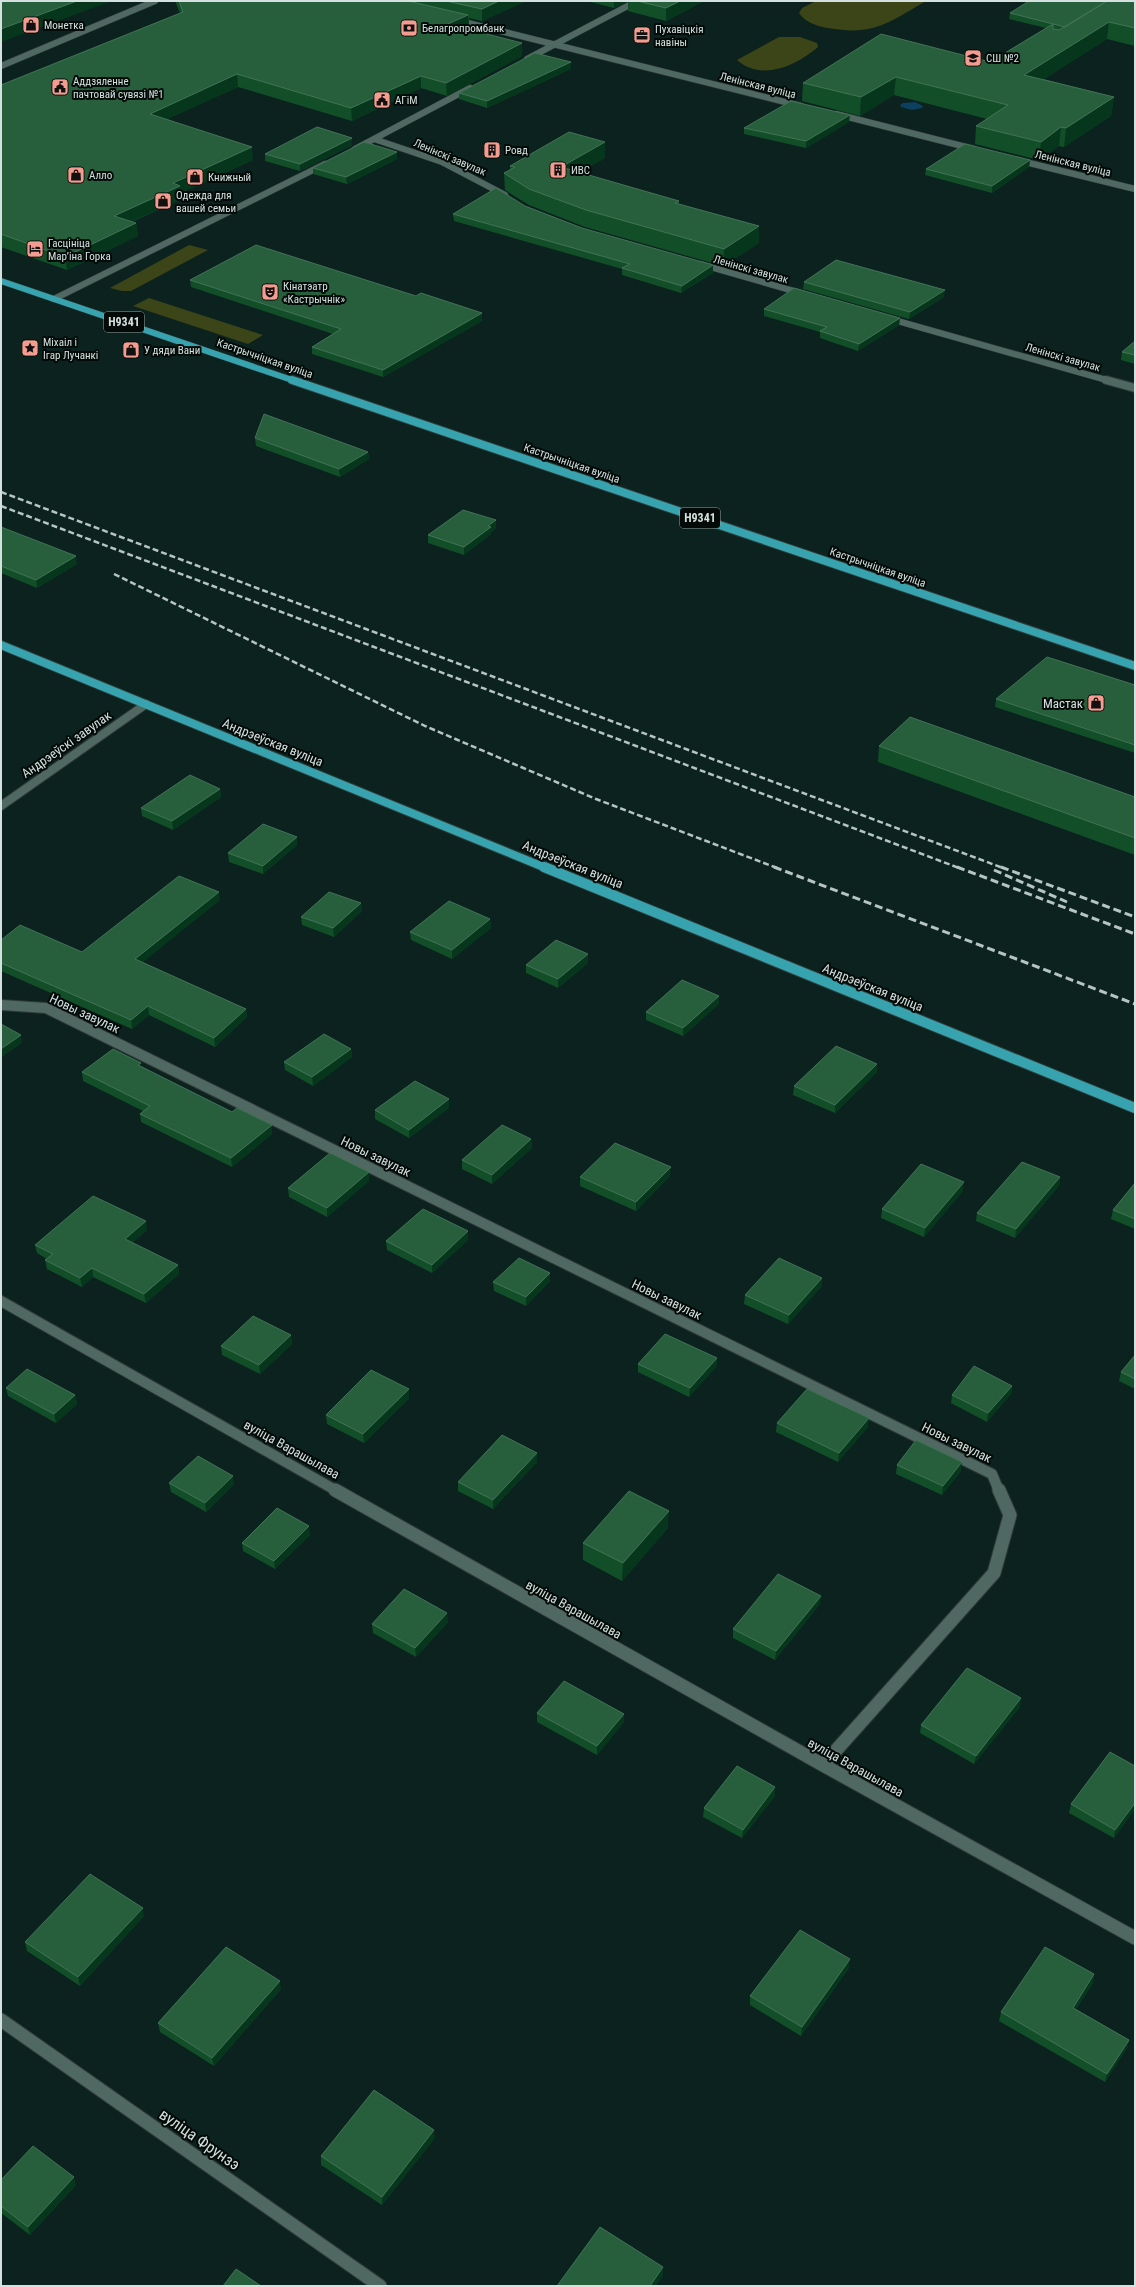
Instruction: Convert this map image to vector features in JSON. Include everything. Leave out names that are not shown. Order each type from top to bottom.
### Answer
[{"type":"main road","name":"Кастрычніцкая вуліца","points":[[1,281],[1135,666]]},
{"type":"main road","name":"Андрэеўская вуліца","points":[[1,645],[1135,1108]]},
{"type":"street","points":[[1,66],[155,1]]},
{"type":"street","points":[[523,61],[637,1]]},
{"type":"street","name":"Ленінская вуліца","points":[[446,18],[804,106]]},
{"type":"street","points":[[346,153],[479,83]]},
{"type":"street","points":[[828,112],[978,150]]},
{"type":"street","name":"Ленінскі завулак","points":[[374,139],[446,164],[486,183],[509,198]]},
{"type":"street","name":"Ленінская вуліца","points":[[1008,158],[1135,190]]},
{"type":"street","points":[[54,299],[332,160]]},
{"type":"street","name":"Ленінскі завулак","points":[[691,262],[814,297]]},
{"type":"street","name":"Ленінскі завулак","points":[[882,317],[1135,388]]},
{"type":"street","name":"Андрэеўскі завулак","points":[[1,806],[146,704]]},
{"type":"street","name":"Новы завулак","points":[[1,1005],[46,1008],[992,1474],[1010,1515],[994,1573],[824,1765]]},
{"type":"street","name":"вуліца Варашылава","points":[[1,1301],[824,1765],[1135,1938]]},
{"type":"street","name":"вуліца Фрунзэ","points":[[1,2020],[380,2286]]},
{"type":"green space","points":[[816,1],[926,1],[901,16],[880,26],[869,29],[844,30],[812,24],[799,13],[802,8]]},
{"type":"green space","points":[[779,37],[800,37],[817,43],[818,47],[810,54],[790,65],[768,70],[757,70],[737,60]]},
{"type":"green space","points":[[189,245],[208,250],[131,291],[122,291],[110,288]]},
{"type":"green space","points":[[149,298],[263,335],[248,344],[133,306]]},
{"type":"water","points":[[915,102],[923,106],[922,108],[912,110],[901,107],[900,105],[903,103]]},
{"type":"building","points":[[1,1],[77,1],[1,29]]},
{"type":"building","points":[[179,1],[408,1],[468,15],[448,24],[522,43],[446,83],[421,76],[351,108],[237,74],[150,114],[252,147],[173,183],[180,186],[114,216],[136,223],[65,257],[1,234],[1,85],[183,12]]},
{"type":"building","points":[[446,1],[499,1],[482,9]]},
{"type":"building","points":[[637,1],[680,1],[666,8]]},
{"type":"building","points":[[1029,1],[1107,1],[1065,27],[1010,13]]},
{"type":"building","points":[[1107,1],[1135,1],[1135,28],[1109,22],[1024,75],[1114,97],[1066,128],[1061,127],[1041,142],[976,126],[1008,105],[896,77],[861,97],[803,83],[881,34],[990,62],[1053,24],[1053,29],[1059,30]]},
{"type":"building","points":[[535,53],[571,62],[487,101],[459,93]]},
{"type":"building","points":[[791,101],[850,115],[806,141],[744,128]]},
{"type":"building","points":[[317,127],[352,138],[300,164],[265,154]]},
{"type":"building","points":[[569,132],[605,142],[561,167],[679,201],[675,203],[759,226],[724,249],[586,210],[529,189],[504,173],[515,167],[510,166]]},
{"type":"building","points":[[364,142],[397,152],[346,177],[313,168]]},
{"type":"building","points":[[965,144],[1030,160],[992,186],[926,169]]},
{"type":"building","points":[[496,188],[525,206],[582,228],[713,265],[682,286],[622,268],[630,264],[453,214]]},
{"type":"building","points":[[256,245],[416,296],[421,293],[482,313],[383,370],[312,347],[341,329],[190,280]]},
{"type":"building","points":[[836,260],[945,290],[910,312],[804,282]]},
{"type":"building","points":[[794,288],[900,318],[859,344],[820,331],[827,327],[764,309]]},
{"type":"building","points":[[1135,341],[1135,355],[1122,352]]},
{"type":"building","points":[[264,414],[368,452],[339,469],[255,438]]},
{"type":"building","points":[[463,510],[496,520],[488,526],[491,527],[464,547],[428,535]]},
{"type":"building","points":[[1,527],[76,556],[36,580],[1,566]]},
{"type":"building","points":[[1047,657],[1135,685],[1135,745],[996,699]]},
{"type":"building","points":[[910,717],[1135,797],[1135,838],[879,746]]},
{"type":"building","points":[[190,775],[220,789],[172,821],[141,808]]},
{"type":"building","points":[[263,824],[297,837],[263,866],[228,853]]},
{"type":"building","points":[[179,876],[219,892],[135,959],[246,1009],[214,1038],[148,1006],[131,1020],[1,963],[1,940],[20,925],[82,952]]},
{"type":"building","points":[[329,892],[361,903],[333,928],[301,917]]},
{"type":"building","points":[[449,901],[490,919],[452,950],[410,932]]},
{"type":"building","points":[[556,940],[588,954],[558,979],[526,965]]},
{"type":"building","points":[[682,980],[719,996],[683,1028],[646,1012]]},
{"type":"building","points":[[1,1024],[21,1035],[1,1049]]},
{"type":"building","points":[[324,1034],[351,1049],[312,1077],[284,1062]]},
{"type":"building","points":[[836,1046],[877,1064],[835,1105],[794,1086]]},
{"type":"building","points":[[113,1049],[141,1063],[138,1065],[232,1112],[237,1108],[272,1125],[231,1158],[140,1114],[150,1106],[82,1072]]},
{"type":"building","points":[[415,1081],[449,1099],[409,1130],[375,1110]]},
{"type":"building","points":[[502,1125],[531,1139],[492,1175],[462,1160]]},
{"type":"building","points":[[615,1143],[671,1167],[636,1202],[580,1177]]},
{"type":"building","points":[[330,1153],[369,1172],[327,1208],[288,1188]]},
{"type":"building","points":[[1022,1162],[1060,1177],[1016,1229],[977,1213]]},
{"type":"building","points":[[921,1164],[964,1182],[925,1228],[882,1209]]},
{"type":"building","points":[[1135,1183],[1135,1219],[1113,1210]]},
{"type":"building","points":[[93,1196],[146,1221],[125,1239],[178,1265],[144,1294],[92,1268],[80,1278],[45,1260],[53,1254],[35,1245]]},
{"type":"building","points":[[423,1209],[468,1231],[432,1265],[386,1241]]},
{"type":"building","points":[[519,1258],[550,1273],[526,1297],[493,1282]]},
{"type":"building","points":[[779,1258],[822,1278],[789,1315],[745,1295]]},
{"type":"building","points":[[253,1316],[291,1335],[259,1365],[221,1346]]},
{"type":"building","points":[[665,1334],[717,1358],[690,1388],[638,1364]]},
{"type":"building","points":[[1135,1355],[1135,1379],[1121,1372]]},
{"type":"building","points":[[974,1366],[1012,1386],[988,1413],[952,1395]]},
{"type":"building","points":[[27,1369],[75,1395],[54,1414],[6,1388]]},
{"type":"building","points":[[371,1370],[409,1389],[363,1434],[326,1415]]},
{"type":"building","points":[[807,1389],[869,1418],[839,1453],[777,1423]]},
{"type":"building","points":[[502,1435],[537,1453],[493,1500],[458,1482]]},
{"type":"building","points":[[916,1440],[962,1462],[943,1486],[897,1465]]},
{"type":"building","points":[[198,1456],[233,1476],[205,1503],[169,1483]]},
{"type":"building","points":[[629,1491],[669,1511],[623,1563],[583,1543]]},
{"type":"building","points":[[277,1508],[309,1526],[274,1561],[242,1543]]},
{"type":"building","points":[[778,1574],[821,1596],[776,1651],[733,1629]]},
{"type":"building","points":[[404,1589],[447,1613],[415,1648],[372,1624]]},
{"type":"building","points":[[967,1668],[1021,1698],[976,1756],[921,1725]]},
{"type":"building","points":[[564,1681],[624,1714],[597,1746],[537,1713]]},
{"type":"building","points":[[1110,1752],[1135,1766],[1135,1803],[1115,1830],[1071,1804]]},
{"type":"building","points":[[737,1766],[775,1787],[743,1830],[704,1808]]},
{"type":"building","points":[[90,1874],[143,1908],[78,1977],[25,1942]]},
{"type":"building","points":[[800,1930],[850,1959],[802,2027],[750,1996]]},
{"type":"building","points":[[226,1947],[280,1981],[212,2058],[158,2023]]},
{"type":"building","points":[[1045,1947],[1094,1974],[1073,2008],[1129,2040],[1107,2074],[1001,2012]]},
{"type":"building","points":[[374,2090],[434,2130],[382,2197],[321,2156]]},
{"type":"building","points":[[33,2146],[74,2177],[28,2227],[1,2206],[1,2180]]},
{"type":"building","points":[[600,2227],[663,2267],[650,2286],[557,2286]]},
{"type":"building","points":[[236,2269],[261,2286],[223,2286]]},
{"type":"railway","points":[[1,492],[1003,868]]},
{"type":"railway","points":[[1,506],[959,868]]},
{"type":"railway","points":[[114,574],[425,726],[596,799],[777,868]]},
{"type":"railway","points":[[774,867],[1135,1004]]},
{"type":"railway","points":[[957,867],[1135,934]]},
{"type":"railway","points":[[1001,867],[1135,917]]},
{"type":"railway","points":[[994,870],[1067,902]]},
{"type":"place","name":"Монетка","points":[[31,25]]},
{"type":"place","name":"Белагропромбанк","points":[[409,28]]},
{"type":"place","name":"Пухавіцкія навіны","points":[[642,35]]},
{"type":"place","name":"СШ №2","points":[[973,58]]},
{"type":"place","name":"Аддзяленне пачтовай сувязі №1","points":[[60,87]]},
{"type":"place","name":"АГіМ","points":[[382,100]]},
{"type":"place","name":"Ровд","points":[[492,150]]},
{"type":"place","name":"ИВС","points":[[558,170]]},
{"type":"place","name":"Алло","points":[[76,175]]},
{"type":"place","name":"Книжный","points":[[195,177]]},
{"type":"place","name":"Одежда для вашей семьи","points":[[163,201]]},
{"type":"place","name":"Гасцініца Марʼіна Горка","points":[[35,249]]},
{"type":"place","name":"Кінатэатр «Кастрычнік»","points":[[270,292]]},
{"type":"place","name":"Міхаіл і Ігар Лучанкі","points":[[30,348]]},
{"type":"place","name":"У дяди Вани","points":[[131,350]]},
{"type":"place","name":"Мастак","points":[[1096,703]]}]
